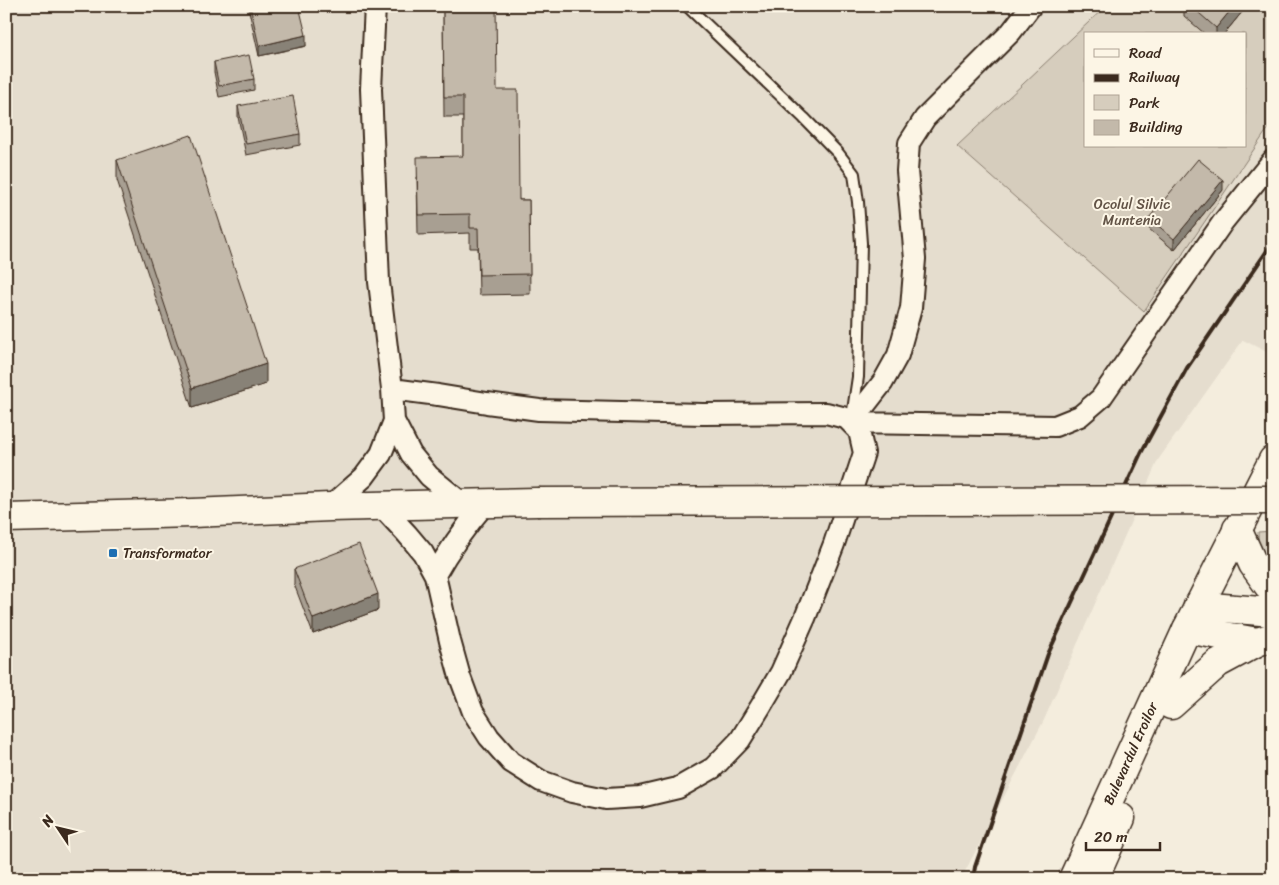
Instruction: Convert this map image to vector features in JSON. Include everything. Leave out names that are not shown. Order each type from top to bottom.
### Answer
[{"type":"main road","name":"Bulevardul Eroilor","points":[[1073,879],[1193,617],[1273,460]]},
{"type":"main road","points":[[6,518],[537,502],[1273,500]]},
{"type":"main road","points":[[1237,529],[1253,564],[1273,592]]},
{"type":"main road","points":[[1193,617],[1273,612]]},
{"type":"main road","points":[[1193,617],[1265,640]]},
{"type":"main road","name":"Bulevardul Eroilor","points":[[1094,879],[1171,705],[1183,664],[1193,617]]},
{"type":"main road","points":[[1171,705],[1218,663],[1265,640]]},
{"type":"street","points":[[375,6],[371,99],[379,282],[394,421],[411,454],[429,476],[474,504],[465,527],[448,551],[435,575]]},
{"type":"street","points":[[851,423],[883,382],[898,355],[911,308],[915,259],[907,172],[909,143],[925,118],[1011,32],[1031,6]]},
{"type":"street","points":[[851,423],[1055,426],[1080,416],[1101,398],[1223,222],[1273,160]]},
{"type":"street","points":[[380,506],[423,554],[435,575],[460,677],[473,712],[489,738],[511,762],[541,781],[572,792],[606,799],[640,797],[678,788],[712,768],[740,740],[781,672],[805,618],[834,544],[864,453],[859,431],[846,418],[826,413],[703,414],[539,410],[392,389]]},
{"type":"street","points":[[330,507],[364,477],[381,454],[394,421]]},
{"type":"lane","points":[[687,6],[804,118],[838,153],[854,174],[861,243],[858,377],[851,423]]},
{"type":"shaded area","points":[[6,6],[1273,6],[1273,355],[1243,340],[1158,460],[1044,720],[961,879],[6,879]]},
{"type":"green space","name":"Ocolul Silvic Muntenia","points":[[1106,6],[1273,6],[1273,124],[1144,311],[957,146]]},
{"type":"green space","points":[[1273,531],[1273,583],[1259,560],[1258,532]]},
{"type":"building","points":[[250,6],[299,6],[306,35],[259,46]]},
{"type":"building","points":[[443,6],[496,6],[497,90],[518,90],[519,200],[529,200],[530,274],[479,275],[478,228],[470,228],[470,214],[418,215],[417,157],[463,156],[463,97],[444,97]]},
{"type":"building","points":[[1191,6],[1234,6],[1216,28]]},
{"type":"building","points":[[249,55],[254,79],[219,86],[214,62]]},
{"type":"building","points":[[293,96],[300,134],[246,144],[238,106]]},
{"type":"building","points":[[191,135],[266,364],[192,388],[117,160]]},
{"type":"building","points":[[1198,159],[1223,180],[1174,239],[1149,218]]},
{"type":"building","points":[[359,544],[378,594],[313,619],[294,569]]},
{"type":"railway","points":[[973,879],[975,867],[1048,654],[1141,453],[1187,368],[1273,242]]},
{"type":"place","name":"Transformator","points":[[113,553]]}]
